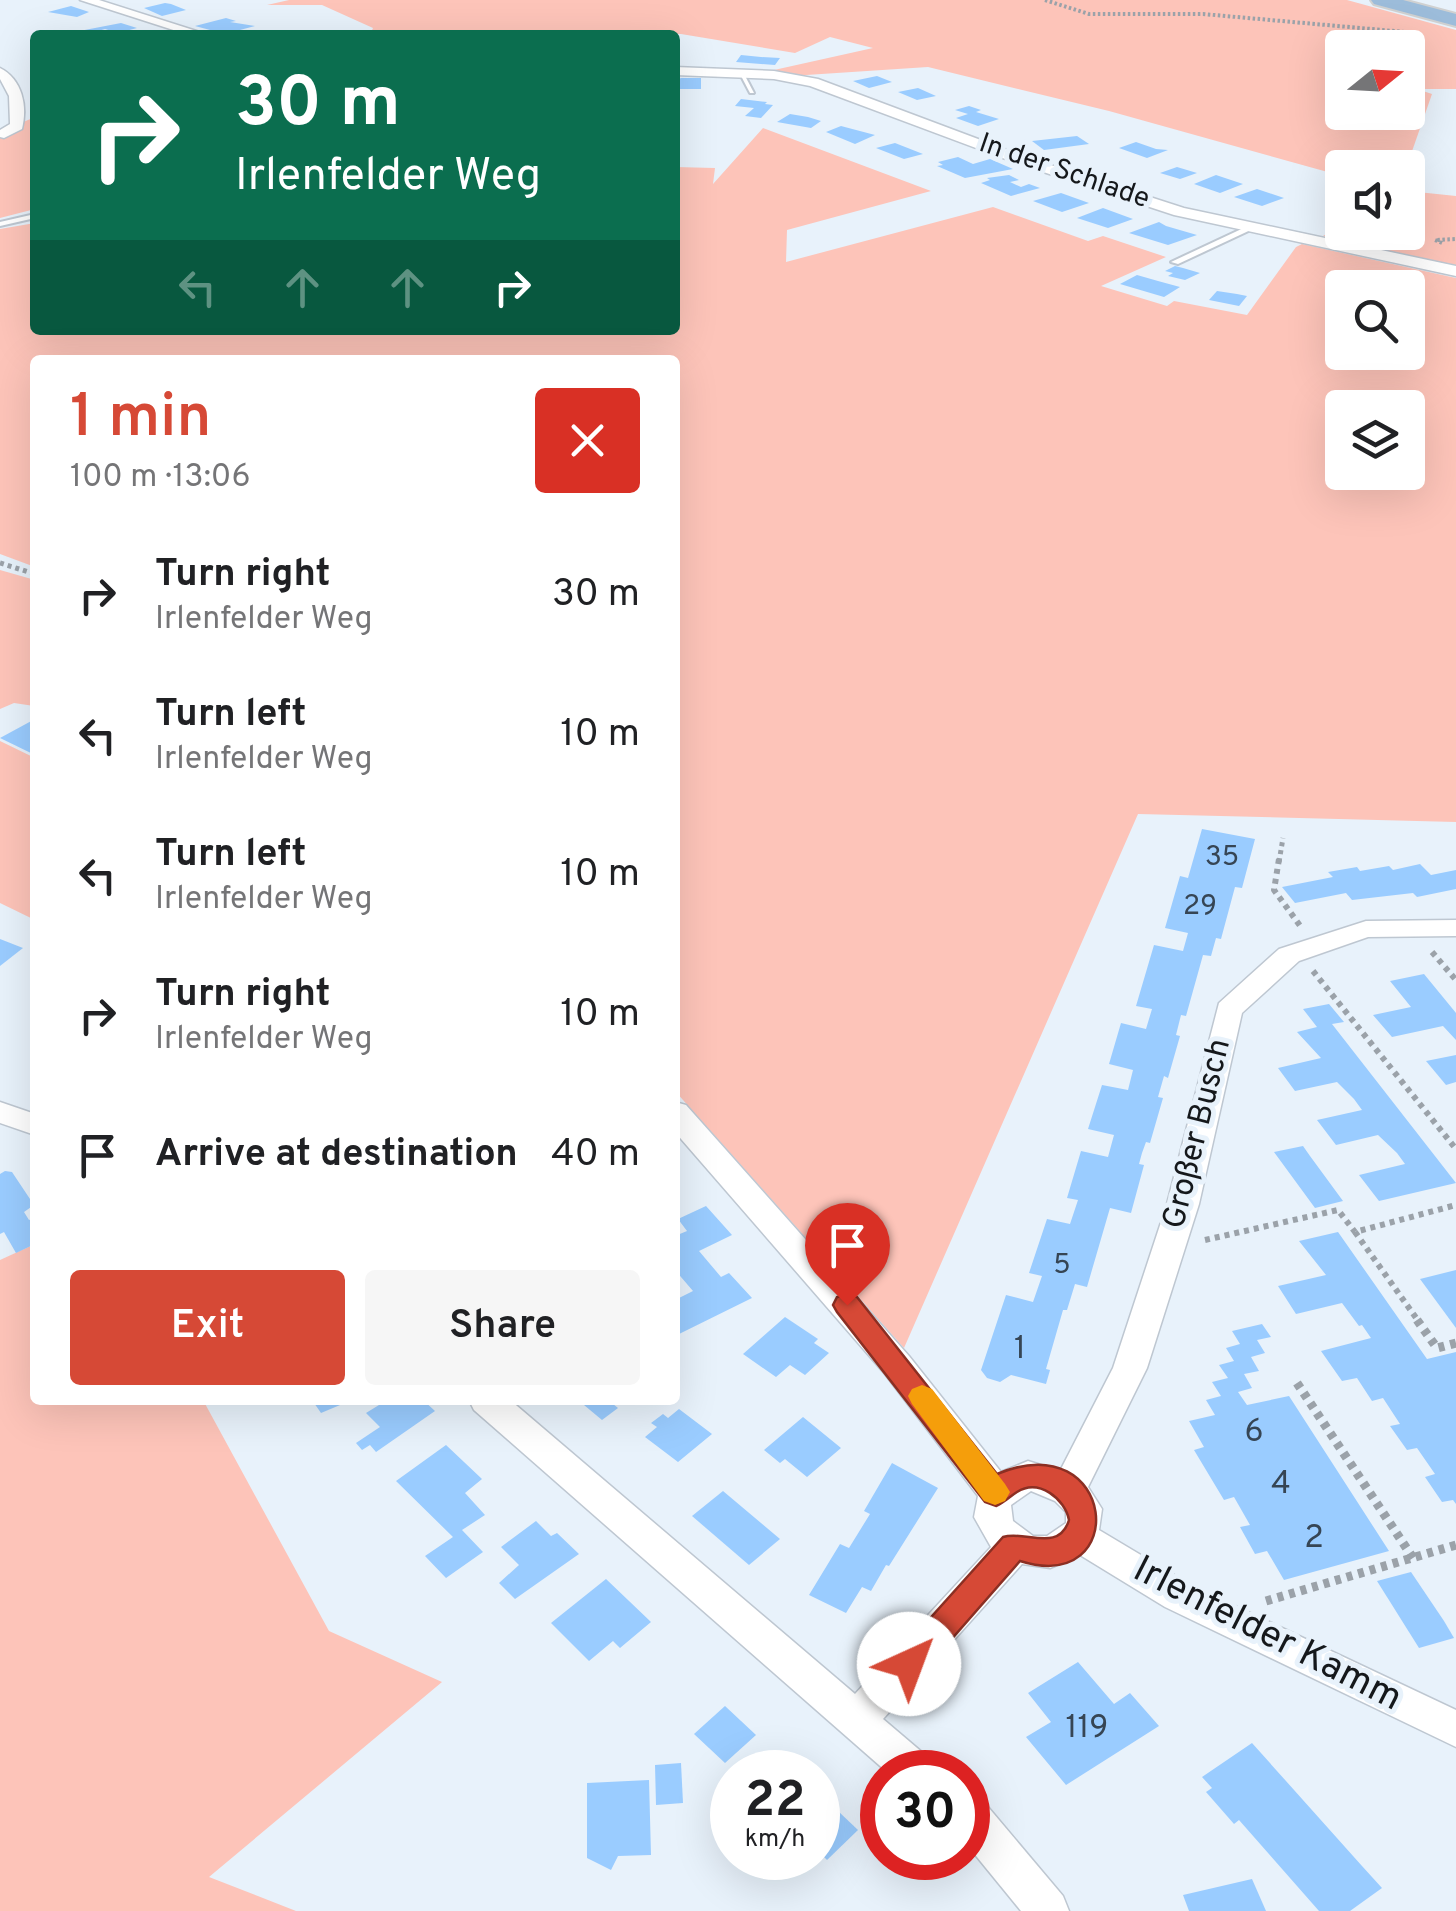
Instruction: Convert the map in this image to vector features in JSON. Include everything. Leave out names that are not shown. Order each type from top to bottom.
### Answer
[{"type":"main road","points":[[1381,0],[1456,20]]},
{"type":"street","points":[[86,0],[186,30]]},
{"type":"street","name":"In der Schlade","points":[[680,71],[741,73],[813,82],[1024,161],[1180,212],[1456,272]]},
{"type":"street","points":[[0,72],[13,83],[18,106],[17,126],[4,134]]},
{"type":"street","name":"Großer Busch","points":[[1069,1489],[1130,1368],[1184,1204],[1230,1010],[1290,956],[1306,950],[1366,929],[1456,928]]},
{"type":"street","points":[[0,1112],[30,1123]]},
{"type":"street","points":[[680,1118],[885,1350],[996,1494]]},
{"type":"street","points":[[492,1405],[890,1750]]},
{"type":"street","points":[[1028,1476],[1050,1478],[1069,1489],[1080,1503],[1084,1520],[1079,1536],[1060,1550],[1034,1552],[1014,1546],[996,1527],[991,1510],[996,1494],[1009,1482],[1028,1476]]},
{"type":"street","name":"Irlenfelder Kamm","points":[[1079,1536],[1216,1615],[1456,1729]]},
{"type":"street","points":[[856,1722],[1014,1546]]},
{"type":"street","points":[[990,1842],[1048,1911]]},
{"type":"lane","points":[[741,73],[752,92]]},
{"type":"lane","points":[[0,224],[30,217]]},
{"type":"lane","points":[[1175,262],[1253,228]]},
{"type":"path","points":[[1045,0],[1089,14],[1202,14],[1353,30]]},
{"type":"path","points":[[1456,239],[1436,240],[1456,249]]},
{"type":"path","points":[[0,564],[30,573]]},
{"type":"path","points":[[1283,838],[1274,890],[1306,950],[1456,1149]]},
{"type":"path","points":[[1355,1232],[1456,1205]]},
{"type":"path","points":[[1169,1249],[1338,1210],[1437,1348],[1456,1343]]},
{"type":"path","points":[[1297,1383],[1413,1558]]},
{"type":"path","points":[[1216,1615],[1456,1546]]},
{"type":"shaded area","points":[[289,0],[1347,0],[1456,30],[1456,89],[1425,89],[1425,30],[1325,30],[1325,130],[1419,130],[1412,150],[1325,150],[1325,171],[1109,111],[928,67],[791,76],[765,72],[873,48],[830,37],[795,53],[680,34],[680,30],[373,28],[322,5],[267,5]]},
{"type":"shaded area","points":[[1425,92],[1432,94],[1425,114]]},
{"type":"shaded area","points":[[30,119],[30,210],[0,218],[0,132]]},
{"type":"shaded area","points":[[763,128],[931,191],[787,230],[786,262],[993,207],[1088,241],[1103,236],[1166,257],[1101,286],[1167,306],[1174,301],[1247,315],[1302,244],[1420,270],[1325,270],[1325,370],[1425,370],[1425,271],[1456,278],[1456,822],[1138,814],[904,1348],[680,1097],[680,355],[30,355],[30,565],[0,554],[0,229],[30,224],[30,335],[680,335],[680,167],[715,168],[713,184]]},
{"type":"shaded area","points":[[1425,193],[1456,196],[1456,266],[1385,250],[1425,250]]},
{"type":"shaded area","points":[[0,570],[30,579],[30,705],[14,703],[0,709]]},
{"type":"shaded area","points":[[0,741],[30,756],[30,918],[0,903]]},
{"type":"shaded area","points":[[30,1246],[30,1405],[206,1405],[329,1631],[442,1682],[209,1877],[296,1911],[0,1911],[0,1260]]},
{"type":"building","points":[[165,3],[186,10],[162,16],[144,8]]},
{"type":"building","points":[[71,6],[89,12],[77,17],[48,12]]},
{"type":"building","points":[[226,18],[255,26],[210,30],[195,26]]},
{"type":"building","points":[[121,23],[137,28],[129,30],[85,30]]},
{"type":"building","points":[[741,55],[780,58],[775,65],[736,62]]},
{"type":"building","points":[[877,76],[892,82],[869,88],[853,81]]},
{"type":"building","points":[[680,78],[701,78],[701,89],[680,89]]},
{"type":"building","points":[[918,88],[936,96],[917,100],[898,92]]},
{"type":"building","points":[[741,99],[773,105],[761,118],[745,116],[754,108],[735,106]]},
{"type":"building","points":[[969,106],[999,119],[978,126],[956,118],[968,114],[955,110]]},
{"type":"building","points":[[790,114],[821,121],[811,128],[777,122]]},
{"type":"building","points":[[841,126],[875,135],[855,144],[826,132]]},
{"type":"building","points":[[1077,136],[1089,144],[1044,150],[1032,141]]},
{"type":"building","points":[[1136,142],[1168,150],[1147,158],[1119,148]]},
{"type":"building","points":[[895,143],[923,154],[904,159],[876,148]]},
{"type":"building","points":[[958,157],[973,164],[990,159],[1013,169],[965,178],[937,166],[943,165],[938,162]]},
{"type":"building","points":[[1177,167],[1197,173],[1180,179],[1160,173]]},
{"type":"building","points":[[1009,175],[1019,180],[1010,182],[1021,187],[1029,184],[1040,188],[1011,196],[981,183],[990,180],[987,178]]},
{"type":"building","points":[[1216,175],[1243,184],[1220,193],[1194,184]]},
{"type":"building","points":[[1257,189],[1284,198],[1262,206],[1234,197]]},
{"type":"building","points":[[1061,193],[1089,203],[1062,212],[1033,201]]},
{"type":"building","points":[[1103,208],[1133,219],[1108,228],[1077,218]]},
{"type":"building","points":[[1159,222],[1197,235],[1168,245],[1129,233]]},
{"type":"building","points":[[1175,266],[1200,273],[1185,280],[1168,276],[1173,273],[1165,271]]},
{"type":"building","points":[[1137,275],[1180,287],[1164,297],[1120,284]]},
{"type":"building","points":[[1217,291],[1247,296],[1239,306],[1209,300]]},
{"type":"building","points":[[30,722],[30,753],[0,738]]},
{"type":"building","points":[[1202,829],[1255,839],[1242,888],[1235,887],[1221,939],[1216,938],[1211,956],[1203,955],[1186,1016],[1181,1015],[1176,1035],[1180,1036],[1158,1097],[1163,1098],[1150,1143],[1146,1142],[1139,1164],[1144,1165],[1131,1213],[1110,1208],[1087,1287],[1075,1284],[1067,1310],[1063,1310],[1046,1369],[1050,1370],[1046,1384],[1011,1375],[1000,1382],[987,1378],[981,1370],[1006,1295],[1033,1302],[1042,1276],[1029,1273],[1047,1219],[1070,1224],[1078,1200],[1067,1198],[1081,1151],[1108,1157],[1114,1135],[1088,1129],[1102,1085],[1128,1090],[1133,1070],[1109,1064],[1121,1023],[1146,1029],[1152,1009],[1136,1006],[1154,945],[1183,951],[1188,933],[1165,928],[1180,876],[1188,878]]},
{"type":"building","points":[[1420,864],[1431,875],[1456,870],[1456,889],[1417,897],[1413,893],[1352,900],[1346,893],[1295,903],[1282,887],[1333,877],[1328,872],[1357,867],[1360,871],[1389,866],[1393,870]]},
{"type":"building","points":[[0,939],[23,948],[0,966]]},
{"type":"building","points":[[1424,974],[1456,1013],[1456,1040],[1443,1026],[1392,1037],[1373,1015],[1411,1007],[1390,981]]},
{"type":"building","points":[[1329,1004],[1344,1022],[1332,1024],[1456,1183],[1379,1201],[1359,1175],[1405,1164],[1397,1153],[1378,1135],[1336,1145],[1317,1120],[1362,1110],[1354,1099],[1337,1082],[1295,1091],[1278,1068],[1321,1058],[1297,1032],[1317,1027],[1303,1009]]},
{"type":"building","points":[[1456,1055],[1456,1082],[1446,1085],[1426,1061]]},
{"type":"building","points":[[1303,1146],[1343,1201],[1315,1208],[1274,1152]]},
{"type":"building","points":[[12,1172],[30,1199],[30,1208],[24,1212],[30,1220],[30,1246],[16,1253],[4,1232],[0,1234],[0,1174]]},
{"type":"building","points":[[706,1206],[732,1235],[699,1251],[721,1277],[729,1273],[752,1298],[680,1334],[680,1298],[693,1291],[680,1276],[680,1234],[687,1231],[680,1218]]},
{"type":"building","points":[[1338,1232],[1427,1359],[1456,1352],[1456,1504],[1453,1500],[1442,1502],[1425,1477],[1435,1474],[1417,1448],[1407,1450],[1390,1426],[1400,1424],[1383,1398],[1372,1401],[1357,1378],[1342,1381],[1321,1351],[1371,1338],[1362,1325],[1342,1303],[1296,1314],[1278,1286],[1326,1275],[1299,1241]]},
{"type":"building","points":[[1456,1270],[1456,1328],[1420,1279]]},
{"type":"building","points":[[785,1317],[818,1339],[814,1343],[829,1353],[805,1375],[790,1365],[776,1377],[743,1354]]},
{"type":"building","points":[[1262,1324],[1271,1337],[1257,1340],[1265,1353],[1251,1357],[1259,1371],[1244,1374],[1252,1388],[1238,1392],[1247,1405],[1289,1396],[1389,1551],[1284,1580],[1267,1551],[1255,1554],[1240,1527],[1250,1525],[1234,1497],[1224,1500],[1194,1450],[1204,1447],[1189,1421],[1215,1415],[1206,1400],[1221,1396],[1212,1382],[1228,1378],[1219,1365],[1234,1361],[1226,1348],[1240,1344],[1232,1331]]},
{"type":"building","points":[[315,1405],[340,1405],[321,1413]]},
{"type":"building","points":[[379,1405],[428,1405],[435,1411],[376,1452],[370,1445],[362,1450],[356,1443],[380,1427],[366,1413]]},
{"type":"building","points":[[584,1405],[618,1408],[602,1420]]},
{"type":"building","points":[[679,1409],[712,1434],[678,1462],[645,1437],[657,1427],[651,1423],[663,1414],[668,1418]]},
{"type":"building","points":[[803,1417],[841,1448],[807,1477],[785,1459],[780,1463],[764,1450]]},
{"type":"building","points":[[446,1445],[482,1479],[465,1493],[485,1515],[462,1530],[483,1552],[446,1578],[425,1556],[453,1537],[396,1481]]},
{"type":"building","points":[[892,1463],[938,1488],[871,1591],[862,1587],[846,1613],[809,1595],[840,1544],[849,1548],[870,1514],[864,1511]]},
{"type":"building","points":[[723,1491],[780,1539],[749,1565],[692,1516]]},
{"type":"building","points":[[536,1521],[551,1536],[557,1533],[579,1554],[515,1599],[499,1583],[519,1565],[501,1547]]},
{"type":"building","points":[[1411,1572],[1454,1638],[1419,1648],[1377,1581]]},
{"type":"building","points":[[606,1579],[651,1622],[620,1648],[613,1641],[589,1661],[551,1623]]},
{"type":"building","points":[[1078,1662],[1114,1704],[1130,1693],[1159,1726],[1066,1785],[1026,1737],[1051,1722],[1028,1693]]},
{"type":"building","points":[[725,1706],[756,1735],[739,1750],[711,1750],[694,1734]]},
{"type":"building","points":[[1252,1743],[1382,1888],[1350,1911],[1319,1911],[1239,1820],[1234,1824],[1206,1792],[1212,1788],[1202,1777]]},
{"type":"building","points":[[681,1763],[683,1803],[656,1805],[655,1765]]},
{"type":"building","points":[[649,1780],[651,1855],[618,1856],[611,1870],[587,1858],[587,1783]]},
{"type":"building","points":[[840,1813],[858,1830],[840,1847]]},
{"type":"building","points":[[1252,1879],[1266,1911],[1189,1911],[1183,1895]]},
{"type":"slow traffic","points":[[922,1396],[995,1492]]},
{"type":"route","points":[[847,1305],[996,1494],[1009,1482],[1028,1476],[1050,1478],[1069,1489],[1080,1503],[1084,1520],[1079,1536],[1060,1550],[1034,1552],[1014,1546],[909,1664]]}]
